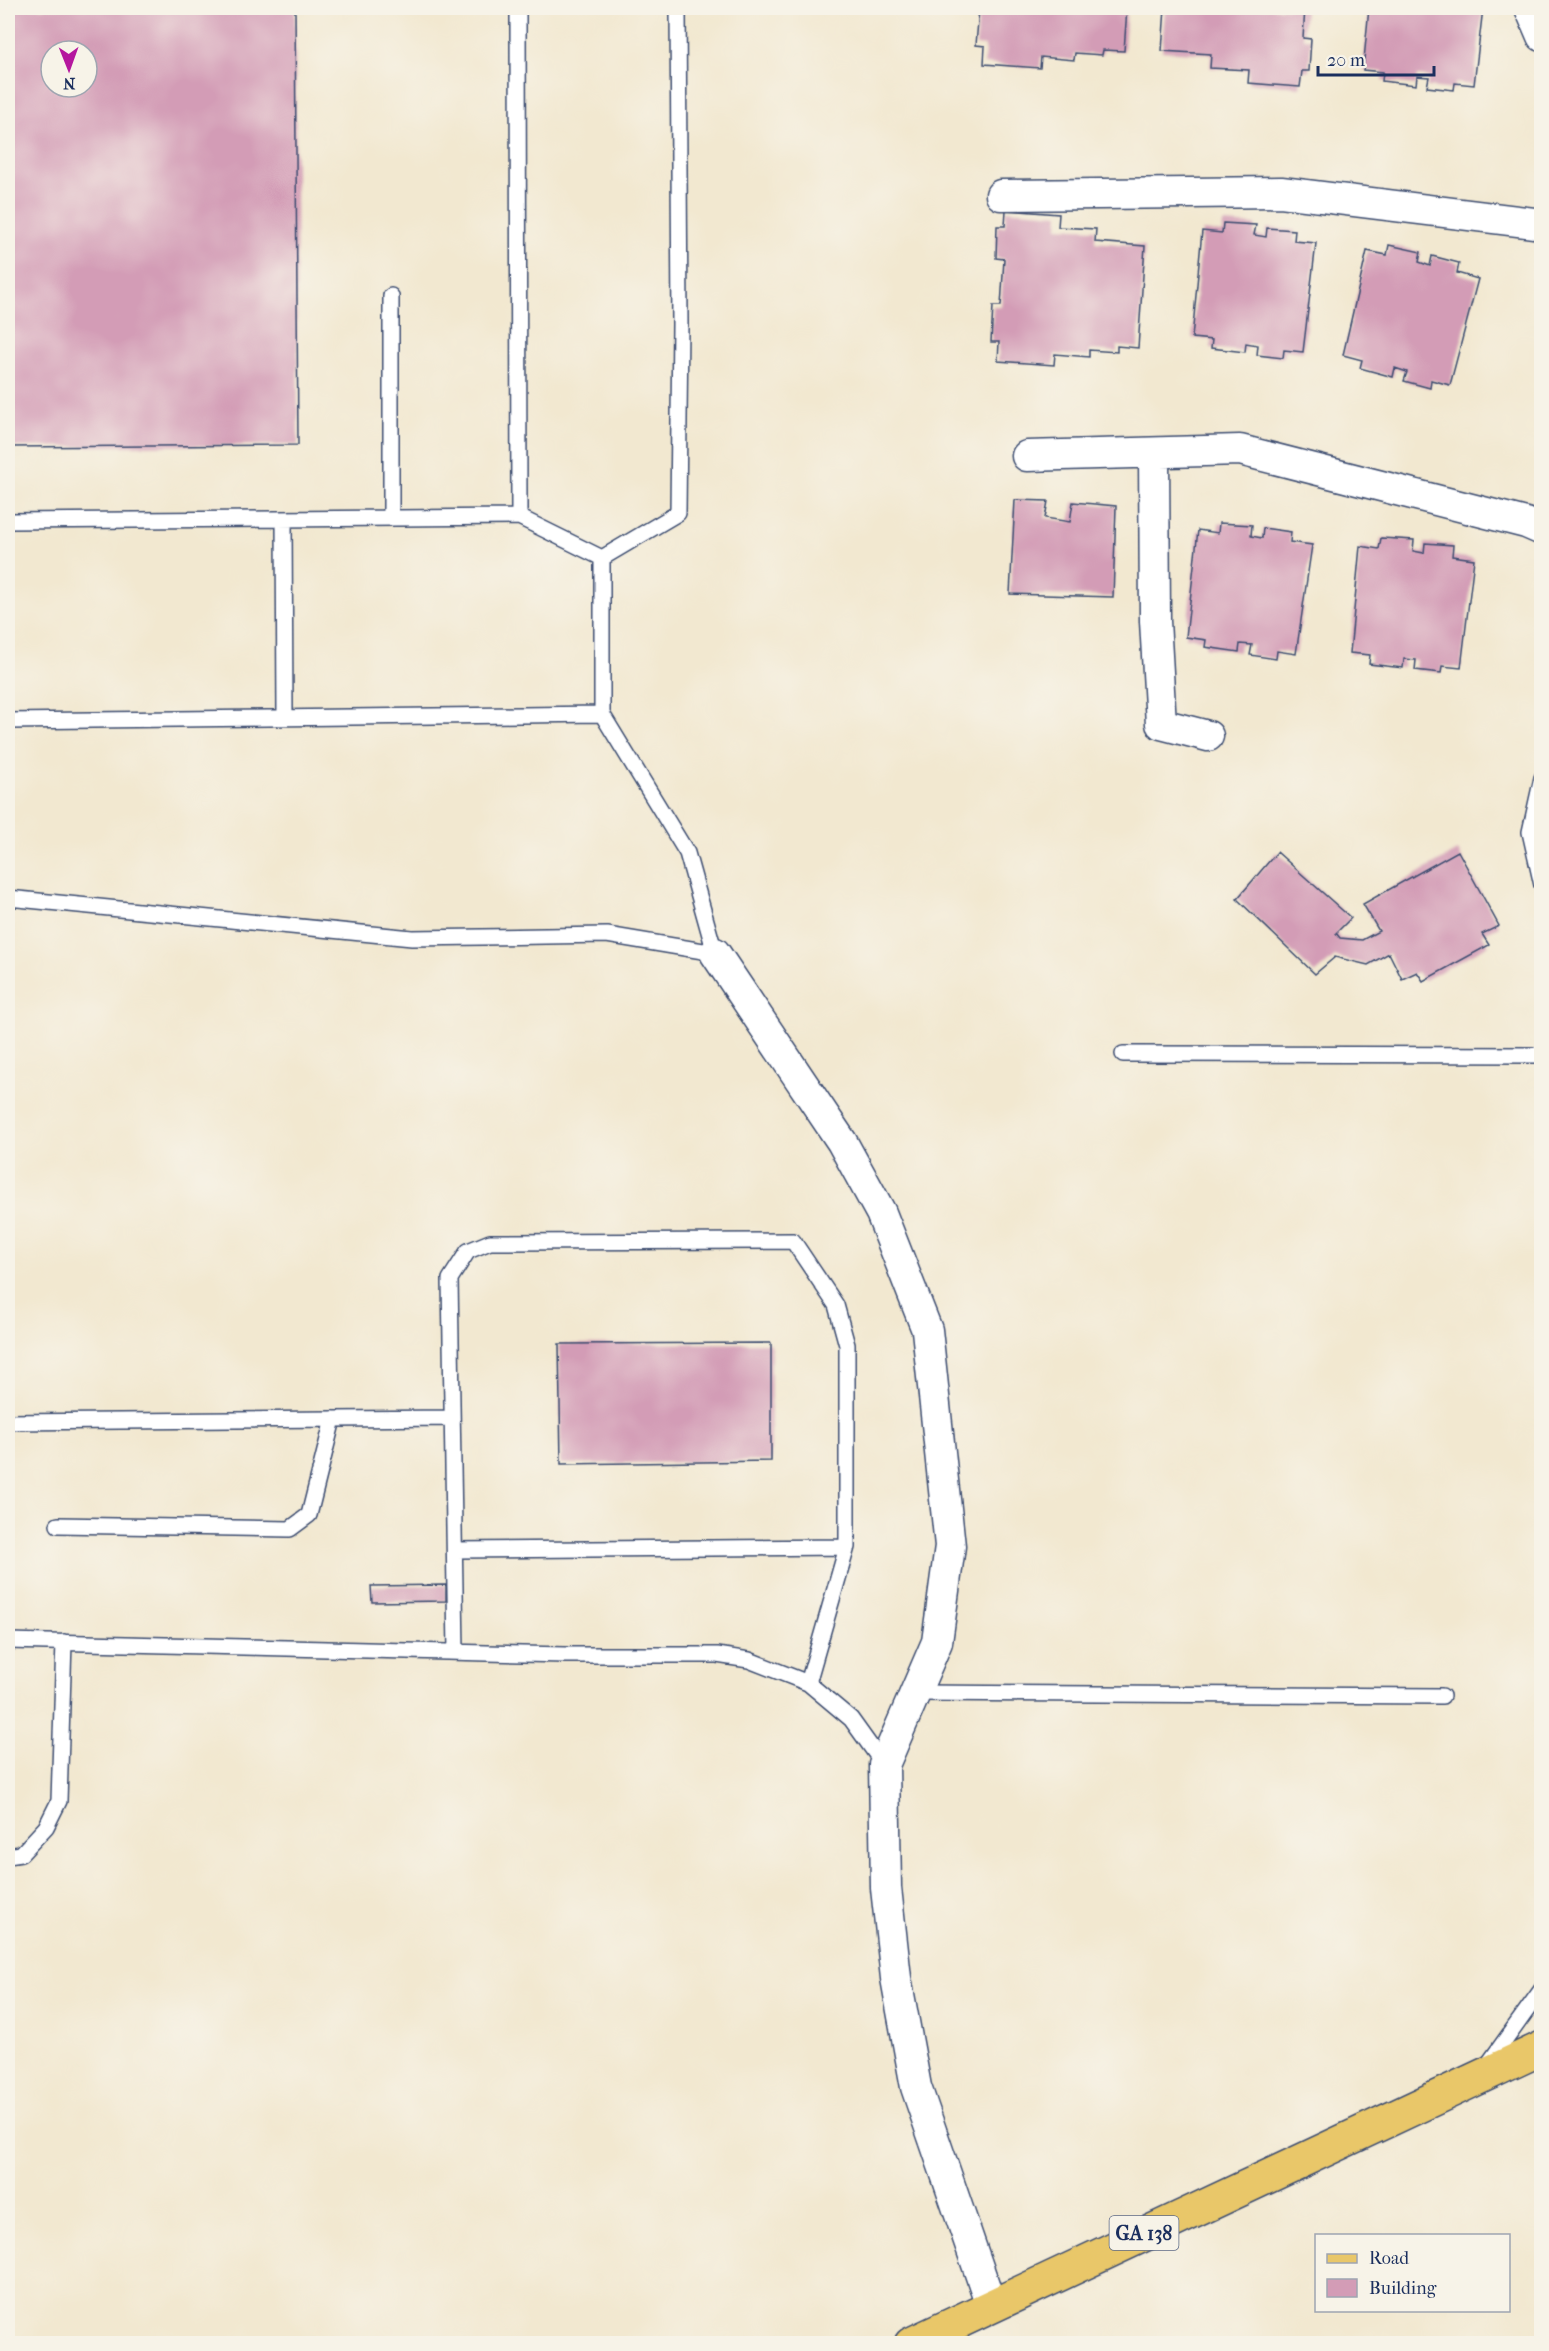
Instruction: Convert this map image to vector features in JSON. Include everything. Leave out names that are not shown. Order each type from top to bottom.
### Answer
[{"type":"main road","name":"GA 138","points":[[911,2343],[1542,2048]]},
{"type":"street","points":[[1530,8],[1542,36]]},
{"type":"street","points":[[1001,195],[1281,192],[1542,224]]},
{"type":"street","points":[[1027,456],[1240,450],[1526,523],[1542,530]]},
{"type":"street","points":[[1154,453],[1155,621],[1161,724],[1208,736]]},
{"type":"street","points":[[715,953],[853,1162],[881,1213],[927,1330],[950,1546],[937,1642],[884,1765],[886,1888],[896,1978],[916,2087],[991,2305]]},
{"type":"lane","points":[[518,8],[519,517]]},
{"type":"lane","points":[[602,558],[678,513],[680,313],[678,8]]},
{"type":"lane","points":[[391,296],[391,518]]},
{"type":"lane","points":[[8,521],[519,517],[602,558]]},
{"type":"lane","points":[[284,519],[285,718]]},
{"type":"lane","points":[[8,897],[412,938],[607,935],[715,953],[687,853],[602,714],[602,558]]},
{"type":"lane","points":[[8,721],[602,714]]},
{"type":"lane","points":[[1542,778],[1536,831],[1542,885]]},
{"type":"lane","points":[[1123,1053],[1542,1054]]},
{"type":"lane","points":[[456,1652],[450,1280],[468,1251],[490,1242],[793,1241],[836,1305],[848,1344],[847,1546],[807,1683]]},
{"type":"lane","points":[[8,1422],[452,1418]]},
{"type":"lane","points":[[58,1525],[290,1529],[309,1515],[333,1419]]},
{"type":"lane","points":[[455,1550],[847,1546]]},
{"type":"lane","points":[[8,1641],[456,1652],[717,1655],[749,1660],[807,1683],[851,1719],[884,1765]]},
{"type":"lane","points":[[8,1856],[21,1854],[46,1827],[59,1801],[64,1642]]},
{"type":"lane","points":[[915,1693],[1442,1696]]},
{"type":"lane","points":[[1481,2075],[1542,1989]]},
{"type":"building","points":[[8,8],[295,8],[298,445],[8,447]]},
{"type":"building","points":[[1127,8],[1124,51],[1103,50],[1102,55],[1075,53],[1074,60],[1041,57],[1040,68],[984,64],[985,46],[976,45],[979,9]]},
{"type":"building","points":[[1165,8],[1305,8],[1303,38],[1311,39],[1309,71],[1302,71],[1300,87],[1248,83],[1249,70],[1210,68],[1211,54],[1162,51]]},
{"type":"building","points":[[1369,8],[1483,8],[1474,85],[1455,83],[1454,90],[1427,87],[1429,77],[1417,76],[1416,85],[1382,81],[1383,72],[1363,70]]},
{"type":"building","points":[[1006,210],[1059,214],[1058,227],[1096,229],[1095,242],[1145,246],[1138,348],[1117,346],[1117,352],[1089,350],[1089,357],[1055,354],[1054,365],[998,361],[999,342],[991,342],[993,306],[1001,306],[1004,259],[996,258],[997,226],[1005,226]]},
{"type":"building","points":[[1223,223],[1256,225],[1254,235],[1266,237],[1267,228],[1295,230],[1294,241],[1316,243],[1303,352],[1284,350],[1283,358],[1257,355],[1258,345],[1246,343],[1245,352],[1211,348],[1212,340],[1192,338],[1202,231],[1222,233]]},
{"type":"building","points":[[1389,245],[1421,252],[1419,262],[1430,266],[1432,256],[1459,263],[1457,273],[1478,279],[1450,385],[1431,380],[1430,388],[1404,381],[1407,372],[1395,368],[1393,377],[1360,368],[1362,360],[1343,355],[1367,251],[1387,255]]},
{"type":"building","points":[[1015,500],[1048,501],[1045,518],[1070,522],[1073,502],[1116,506],[1113,597],[1010,594]]},
{"type":"building","points":[[1219,523],[1252,525],[1251,536],[1262,538],[1263,528],[1291,532],[1290,542],[1312,545],[1296,654],[1277,651],[1276,659],[1250,655],[1252,645],[1240,644],[1239,652],[1205,647],[1206,640],[1186,637],[1198,530],[1218,533]]},
{"type":"building","points":[[1381,538],[1414,540],[1413,551],[1424,553],[1425,543],[1453,545],[1452,556],[1474,559],[1461,668],[1442,666],[1441,673],[1415,670],[1416,660],[1404,659],[1403,668],[1369,664],[1370,655],[1350,653],[1360,546],[1379,549]]},
{"type":"building","points":[[1458,851],[1499,926],[1482,934],[1489,945],[1423,981],[1417,972],[1402,979],[1389,953],[1368,965],[1335,957],[1315,974],[1237,899],[1277,852],[1351,918],[1336,933],[1340,938],[1362,940],[1379,931],[1363,904]]},
{"type":"building","points":[[771,1343],[771,1461],[561,1464],[559,1344]]},
{"type":"building","points":[[446,1585],[446,1601],[372,1602],[371,1586]]}]
